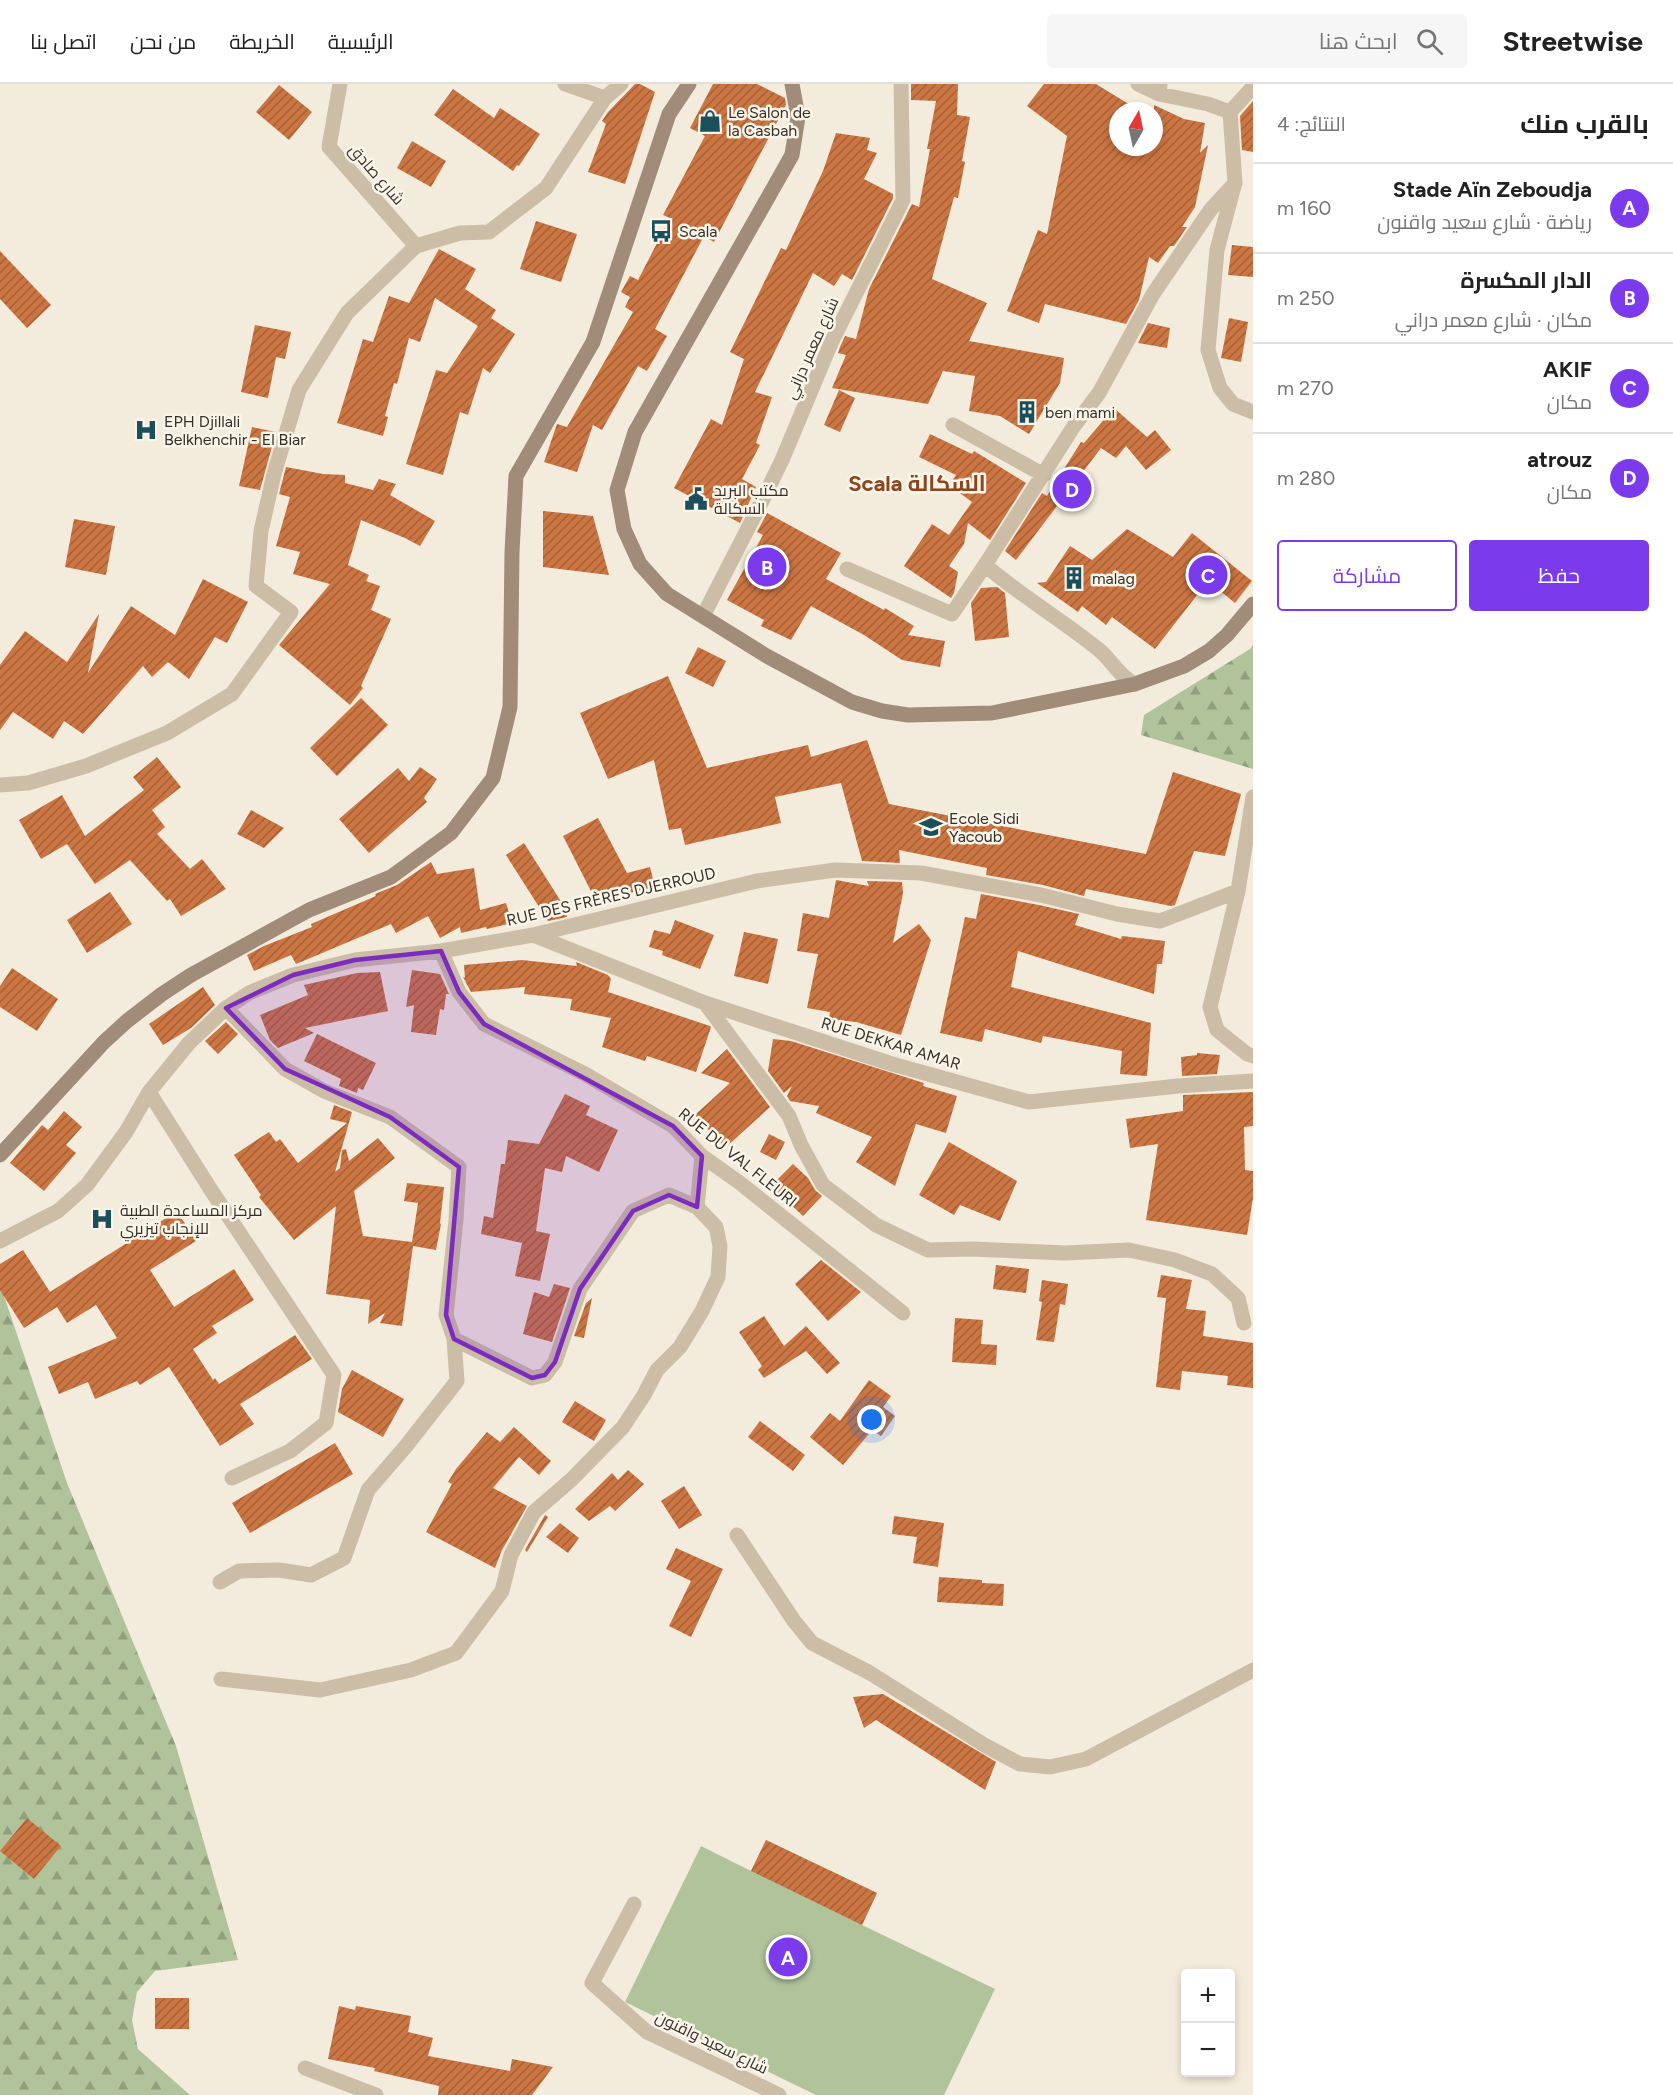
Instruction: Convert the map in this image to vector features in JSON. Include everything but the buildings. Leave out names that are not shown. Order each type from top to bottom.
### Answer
[{"type":"main road","points":[[0,1155],[104,1042],[162,994],[309,910],[391,877],[451,833],[493,778],[510,707],[512,552],[516,476],[593,342],[669,114],[689,84]]},
{"type":"main road","points":[[792,84],[798,117],[792,155],[635,432],[617,490],[624,529],[640,564],[667,594],[765,655],[852,702],[882,711],[908,715],[992,713],[1135,684],[1184,666],[1209,651],[1227,635],[1253,604]]},
{"type":"street","name":"شارع صادق","points":[[340,84],[329,147],[416,246]]},
{"type":"street","points":[[565,84],[605,98]]},
{"type":"street","points":[[0,785],[28,783],[86,766],[167,733],[232,694],[291,612],[256,586],[261,531],[274,474],[299,390],[347,313],[416,246],[460,232],[489,232],[546,188],[605,98],[621,84]]},
{"type":"street","name":"شارع معمر دراني","points":[[703,616],[782,460],[831,343],[903,200],[902,84]]},
{"type":"street","points":[[1138,84],[1230,112]]},
{"type":"street","points":[[1253,87],[1230,112],[1235,183],[1217,250],[1208,350],[1220,388],[1233,404],[1253,412]]},
{"type":"street","points":[[847,569],[952,615],[1074,426],[1099,393],[1153,294],[1211,209],[1235,183]]},
{"type":"street","points":[[953,425],[1044,474]]},
{"type":"street","points":[[985,565],[1011,588],[1100,650],[1128,681],[1135,684]]},
{"type":"street","points":[[1253,796],[1238,891],[1210,1007],[1216,1030],[1247,1054],[1253,1056]]},
{"type":"street","name":"RUE DES FRÈRES DJERROUD","points":[[0,1241],[42,1221],[73,1200],[87,1185],[126,1132],[149,1092],[189,1043],[226,1008],[249,993],[294,975],[355,960],[441,951],[532,935],[757,881],[835,870],[921,873],[1041,895],[1117,914],[1160,921],[1238,891]]},
{"type":"street","name":"RUE DEKKAR AMAR","points":[[532,935],[705,1003],[892,1064],[1029,1102],[1178,1086],[1253,1081]]},
{"type":"street","name":"RUE DU VAL FLEURI","points":[[441,951],[459,992],[484,1024],[585,1074],[673,1126],[702,1156],[778,1212],[903,1313]]},
{"type":"street","points":[[705,1003],[789,1116],[801,1145],[823,1185],[876,1225],[928,1250],[972,1249],[1066,1253],[1129,1250],[1175,1260],[1212,1274],[1238,1298],[1244,1323]]},
{"type":"street","points":[[220,1582],[238,1571],[279,1569],[311,1575],[344,1558],[368,1490],[457,1381],[454,1339],[446,1315],[459,1167],[390,1117],[324,1090],[285,1069],[226,1008]]},
{"type":"street","points":[[149,1092],[334,1375],[326,1423],[290,1451],[232,1478]]},
{"type":"street","points":[[697,1207],[702,1156]]},
{"type":"street","points":[[221,1679],[320,1690],[411,1670],[456,1653],[502,1591],[511,1555],[534,1512],[571,1480],[623,1427],[657,1370],[680,1347],[702,1311],[717,1277],[720,1246],[716,1227],[697,1207],[669,1195],[633,1211],[580,1289],[555,1362],[545,1375],[531,1378],[454,1339]]},
{"type":"street","points":[[737,1535],[794,1621],[812,1642],[870,1673],[986,1746],[1020,1764],[1050,1767],[1086,1759],[1253,1670]]},
{"type":"street","name":"شارع سعيد واقنون","points":[[634,1904],[592,1983],[646,2032],[779,2095]]},
{"type":"street","points":[[305,2068],[376,2095]]},
{"type":"highlighted area","points":[[441,951],[459,992],[484,1024],[673,1126],[702,1156],[697,1207],[669,1195],[633,1211],[580,1289],[555,1362],[545,1375],[532,1378],[454,1339],[446,1315],[459,1167],[390,1117],[285,1069],[226,1008],[293,975],[355,960]]},
{"type":"green space","points":[[1253,645],[1253,769],[1141,735],[1144,715]]},
{"type":"green space","points":[[0,1284],[67,1483],[176,1746],[238,1960],[155,1971],[137,1992],[132,2020],[138,2049],[190,2095],[0,2095]]},
{"type":"green space","points":[[766,1840],[877,1893],[862,1925],[995,1989],[944,2095],[816,2095],[625,2002],[701,1846],[751,1871]]},
{"type":"place","name":"Le Salon de la Casbah","points":[[710,121]]},
{"type":"place","name":"Scala","points":[[661,231]]},
{"type":"place","name":"ben mami","points":[[1027,412]]},
{"type":"place","name":"EPH Djillali Belkhenchir - El Biar","points":[[146,430]]},
{"type":"place","name":"atrouz","points":[[1072,489]]},
{"type":"place","name":"مكتب البريد السكالة","points":[[696,499]]},
{"type":"place","name":"الدار المكسرة","points":[[767,567]]},
{"type":"place","name":"AKIF","points":[[1208,575]]},
{"type":"place","name":"malag","points":[[1074,578]]},
{"type":"place","name":"Ecole Sidi Yacoub","points":[[931,827]]},
{"type":"place","name":"مركز المساعدة الطبية للإنجاب تيزيري","points":[[102,1219]]},
{"type":"place","name":"Stade Aïn Zeboudja","points":[[788,1957]]},
{"type":"district","name":"Scala السكالة","points":[[917,483]]}]
